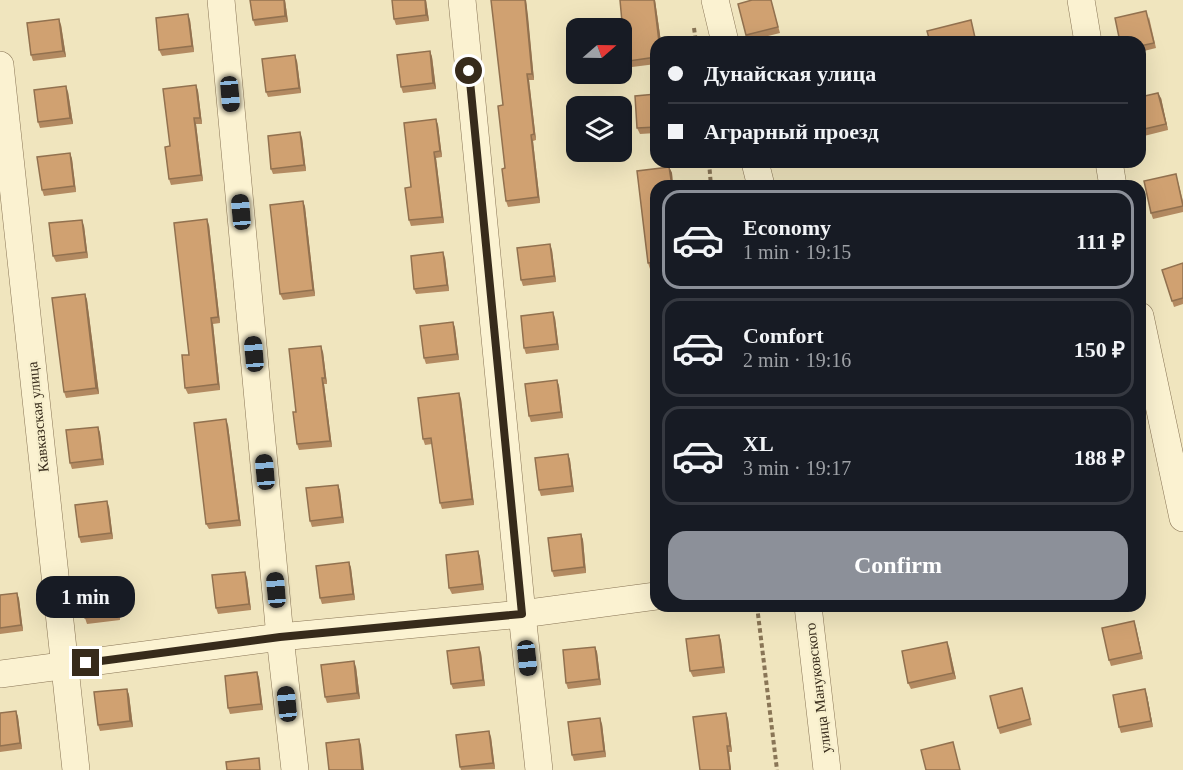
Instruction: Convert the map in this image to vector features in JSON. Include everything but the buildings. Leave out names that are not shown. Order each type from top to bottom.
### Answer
[{"type":"street","points":[[221,0],[280,637],[295,770]]},
{"type":"street","points":[[462,0],[539,770]]},
{"type":"street","points":[[714,0],[723,36]]},
{"type":"street","points":[[1081,0],[1087,36]]},
{"type":"street","name":"Кавказская улица","points":[[0,65],[76,770]]},
{"type":"street","points":[[1146,344],[1183,518]]},
{"type":"street","points":[[0,674],[280,637],[522,614],[650,597]]},
{"type":"street","name":"улица Мануковского","points":[[809,612],[827,770]]},
{"type":"path","points":[[758,612],[777,770]]},
{"type":"route","points":[[86,663],[280,637],[522,614],[469,71]]}]
